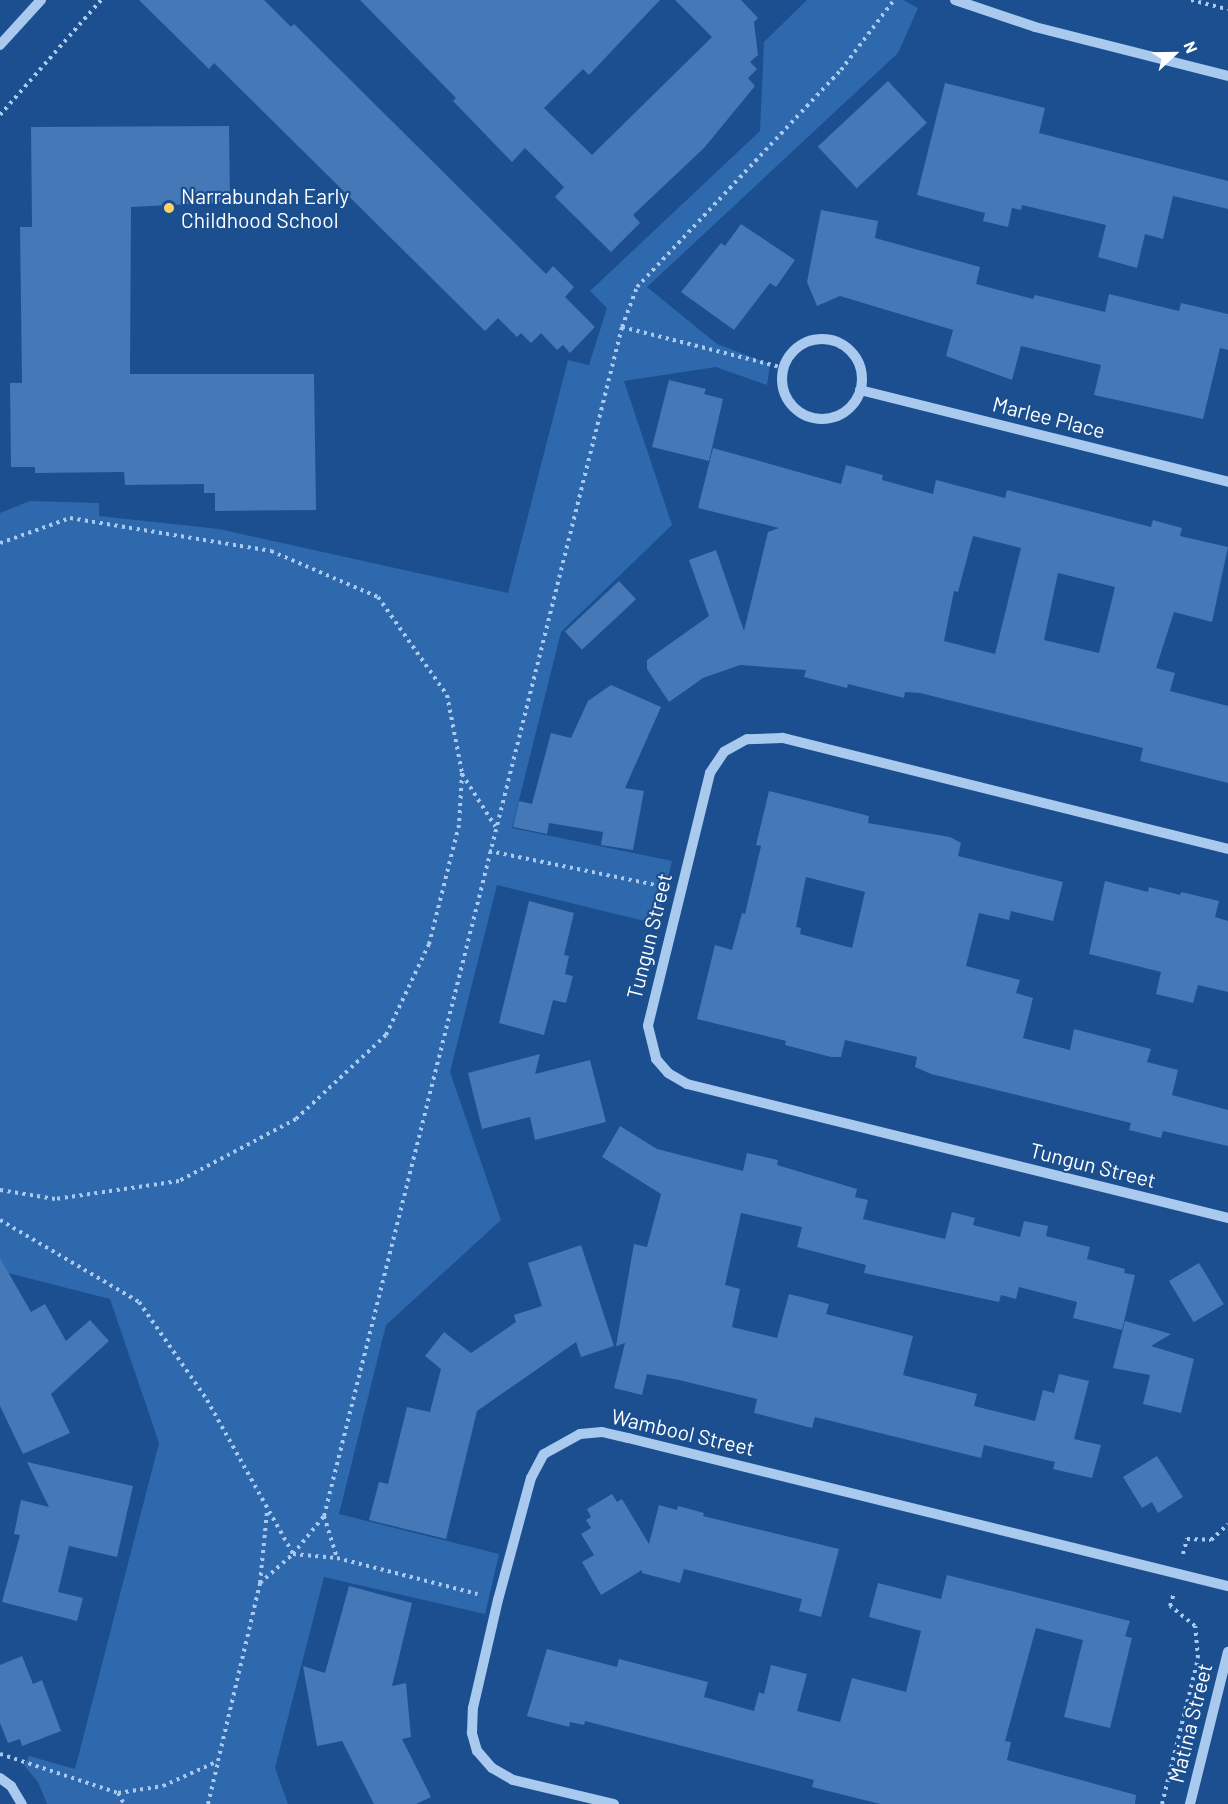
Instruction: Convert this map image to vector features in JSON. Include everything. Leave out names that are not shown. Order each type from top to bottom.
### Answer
[{"type":"street","points":[[0,45],[41,0]]},
{"type":"street","points":[[955,0],[1035,27],[1228,76]]},
{"type":"street","points":[[833,341],[855,357],[862,376],[860,390],[850,408],[839,416],[812,418],[794,407],[786,396],[784,368],[790,356],[806,343],[833,341]]},
{"type":"street","name":"Marlee Place","points":[[860,390],[1228,482]]},
{"type":"street","name":"Tungun Street","points":[[1228,849],[764,736],[731,747],[713,766],[680,890],[648,1026],[656,1059],[674,1077],[706,1089],[1228,1218]]},
{"type":"street","name":"Wambool Street","points":[[614,1804],[513,1780],[492,1768],[477,1751],[472,1733],[473,1708],[498,1600],[531,1478],[544,1454],[580,1434],[602,1432],[1179,1572],[1228,1586]]},
{"type":"street","name":"Matina Street","points":[[1190,1804],[1228,1652]]},
{"type":"street","points":[[0,1778],[12,1786],[22,1804]]},
{"type":"path","points":[[0,115],[101,0]]},
{"type":"path","points":[[260,1583],[293,1554],[324,1516],[621,327],[637,287],[841,70],[894,0]]},
{"type":"path","points":[[1191,0],[1228,9]]},
{"type":"path","points":[[621,327],[784,368]]},
{"type":"path","points":[[0,543],[70,518],[271,551],[378,597],[447,695],[462,773],[459,825],[429,944],[386,1035],[296,1119],[179,1181],[55,1199],[0,1190]]},
{"type":"path","points":[[462,773],[495,827]]},
{"type":"path","points":[[489,851],[680,890]]},
{"type":"path","points":[[0,1220],[139,1302],[207,1400],[293,1554]]},
{"type":"path","points":[[208,1804],[260,1583],[267,1510]]},
{"type":"path","points":[[324,1516],[337,1558]]},
{"type":"path","points":[[1162,1804],[1198,1658],[1195,1626],[1170,1606],[1187,1539],[1210,1540],[1228,1524]]},
{"type":"path","points":[[293,1554],[337,1558],[498,1600]]},
{"type":"path","points":[[0,1754],[118,1793],[163,1786],[218,1761]]},
{"type":"path","points":[[118,1793],[124,1804]]},
{"type":"shaded area","points":[[807,0],[903,0],[918,8],[898,53],[647,287],[717,344],[770,364],[767,385],[716,367],[624,381],[672,525],[561,632],[512,828],[672,861],[657,924],[497,885],[450,1072],[501,1220],[386,1325],[339,1514],[499,1554],[485,1614],[324,1577],[275,1768],[288,1804],[47,1804],[38,1782],[24,1765],[29,1756],[75,1769],[159,1443],[110,1299],[0,1271],[0,513],[30,501],[99,503],[99,516],[219,529],[508,593],[568,360],[589,365],[607,308],[590,291],[760,131],[764,42]]},
{"type":"building","points":[[139,0],[264,0],[291,27],[294,24],[546,274],[553,266],[574,287],[565,297],[595,327],[570,353],[563,345],[557,350],[541,333],[531,343],[521,333],[517,337],[498,318],[485,331],[214,63],[209,69]]},
{"type":"building","points":[[360,0],[660,0],[589,75],[583,69],[544,108],[592,155],[712,37],[675,0],[741,0],[758,18],[754,22],[758,55],[750,62],[757,69],[748,78],[755,86],[704,148],[633,215],[640,223],[611,252],[555,197],[564,187],[525,148],[512,162],[453,101],[456,98]]},
{"type":"building","points":[[888,81],[927,123],[857,188],[818,146]]},
{"type":"building","points":[[945,83],[1045,108],[1039,133],[1228,181],[1228,209],[1173,196],[1163,239],[1145,234],[1137,268],[1098,257],[1106,225],[1022,205],[1021,210],[1012,208],[1008,227],[983,221],[985,213],[917,195]]},
{"type":"building","name":"Narrabundah Early Childhood School","points":[[229,126],[230,202],[131,207],[130,374],[314,374],[316,510],[215,511],[215,493],[204,493],[204,484],[125,485],[124,472],[35,473],[35,467],[11,467],[10,383],[22,383],[20,227],[32,227],[31,127]]},
{"type":"building","points":[[821,210],[878,221],[875,238],[980,267],[976,284],[1033,299],[1035,295],[1105,312],[1109,294],[1179,311],[1181,303],[1228,314],[1228,350],[1220,348],[1203,419],[1094,395],[1101,365],[1021,346],[1012,380],[946,356],[953,330],[840,296],[817,306],[807,282]]},
{"type":"building","points":[[741,224],[795,260],[776,287],[770,283],[734,330],[681,292],[721,243],[725,246]]},
{"type":"building","points":[[669,380],[706,389],[704,394],[723,399],[709,461],[652,447]]},
{"type":"building","points":[[713,448],[841,484],[846,465],[883,475],[882,480],[933,494],[936,480],[1005,498],[1007,490],[1151,527],[1153,520],[1182,528],[1180,536],[1228,547],[1212,622],[1174,612],[1156,668],[1175,673],[1170,691],[1228,706],[1228,783],[1140,761],[1143,748],[920,693],[905,692],[904,698],[848,684],[847,688],[804,677],[806,670],[740,665],[703,678],[669,702],[647,669],[647,660],[709,616],[689,560],[716,550],[744,631],[768,532],[779,528],[698,508]],"holes":[[[973,536],[1021,548],[995,654],[944,641],[954,591],[958,592]],[[1058,573],[1115,587],[1099,653],[1044,640]]]},
{"type":"building","points":[[619,581],[636,599],[582,650],[565,631]]},
{"type":"building","points":[[611,685],[661,707],[625,788],[644,791],[633,850],[601,845],[603,832],[549,823],[547,834],[513,827],[519,801],[532,804],[551,733],[571,738],[588,701]]},
{"type":"building","points":[[769,791],[869,816],[868,823],[950,837],[961,843],[958,856],[1063,882],[1053,921],[1011,911],[1009,920],[979,913],[966,966],[1020,980],[1016,993],[1033,998],[1023,1038],[1070,1050],[1074,1029],[1151,1049],[1147,1062],[1178,1070],[1172,1095],[1228,1110],[1228,1146],[1163,1131],[1161,1138],[1129,1130],[1131,1123],[931,1074],[915,1067],[917,1057],[845,1040],[841,1057],[831,1057],[785,1045],[786,1041],[697,1019],[715,945],[732,950],[742,913],[745,914],[761,846],[756,845]],"holes":[[[806,877],[865,892],[852,948],[800,934],[801,928],[796,927]]]},
{"type":"building","points":[[1105,881],[1148,892],[1149,887],[1219,901],[1215,917],[1228,921],[1228,992],[1198,985],[1193,1003],[1156,994],[1161,972],[1089,954]]},
{"type":"building","points":[[529,901],[574,913],[564,955],[569,956],[565,974],[573,976],[566,1003],[553,1000],[544,1035],[499,1023]]},
{"type":"building","points":[[540,1054],[535,1074],[590,1060],[606,1122],[535,1140],[530,1117],[482,1129],[468,1073]]},
{"type":"building","points":[[620,1126],[657,1149],[743,1171],[747,1153],[778,1160],[777,1165],[857,1189],[855,1197],[868,1200],[863,1219],[945,1239],[952,1212],[975,1218],[973,1225],[1020,1237],[1024,1221],[1048,1226],[1046,1236],[1090,1247],[1087,1259],[1125,1269],[1124,1273],[1135,1275],[1122,1330],[1073,1318],[1077,1302],[1019,1287],[1016,1299],[1001,1295],[999,1302],[864,1273],[866,1265],[797,1247],[802,1227],[741,1213],[725,1285],[740,1289],[732,1327],[777,1338],[789,1294],[829,1304],[826,1314],[913,1336],[903,1375],[977,1394],[974,1406],[1035,1421],[1043,1390],[1054,1393],[1059,1374],[1089,1381],[1074,1439],[1101,1445],[1092,1478],[1053,1469],[1055,1462],[984,1445],[981,1458],[815,1417],[812,1428],[754,1413],[757,1399],[679,1380],[647,1374],[642,1395],[614,1388],[625,1343],[616,1346],[634,1244],[647,1247],[661,1194],[602,1157]]},
{"type":"building","points":[[581,1245],[614,1346],[581,1357],[576,1342],[477,1411],[446,1539],[369,1520],[379,1482],[388,1484],[407,1407],[430,1412],[441,1369],[425,1356],[444,1332],[471,1353],[516,1322],[514,1315],[542,1306],[528,1263]]},
{"type":"building","points":[[0,1258],[31,1312],[45,1304],[66,1341],[90,1320],[109,1341],[51,1394],[70,1433],[23,1454],[0,1406]]},
{"type":"building","points":[[1199,1263],[1224,1304],[1194,1322],[1169,1281]]},
{"type":"building","points":[[1125,1321],[1171,1334],[1151,1346],[1194,1359],[1181,1413],[1143,1404],[1150,1375],[1113,1368]]},
{"type":"building","points":[[1157,1456],[1183,1497],[1158,1513],[1152,1502],[1142,1508],[1123,1477]]},
{"type":"building","points":[[27,1462],[133,1486],[117,1557],[69,1546],[58,1592],[83,1598],[77,1621],[2,1602],[20,1535],[14,1534],[21,1500],[49,1507]]},
{"type":"building","points":[[612,1494],[617,1502],[622,1499],[649,1544],[659,1505],[677,1510],[678,1506],[704,1513],[703,1516],[839,1549],[821,1617],[799,1611],[802,1599],[684,1569],[680,1583],[642,1573],[642,1570],[601,1595],[582,1562],[594,1555],[581,1534],[591,1528],[586,1520],[591,1517],[587,1509]]},
{"type":"building","points":[[947,1575],[1130,1621],[1125,1636],[1132,1638],[1110,1728],[1064,1717],[1083,1640],[1036,1628],[1005,1741],[1011,1742],[1007,1760],[1136,1795],[1135,1804],[880,1804],[812,1787],[814,1780],[585,1721],[584,1725],[570,1722],[569,1727],[527,1716],[547,1649],[617,1667],[619,1659],[708,1682],[704,1697],[754,1711],[759,1692],[764,1694],[771,1665],[807,1674],[797,1711],[840,1722],[852,1678],[906,1692],[921,1631],[869,1617],[878,1583],[941,1599]]},
{"type":"building","points":[[349,1586],[412,1603],[392,1686],[406,1683],[411,1737],[402,1739],[431,1797],[416,1804],[374,1804],[342,1741],[317,1746],[303,1666],[325,1673]]},
{"type":"building","points":[[22,1656],[33,1684],[42,1680],[61,1731],[22,1746],[20,1739],[8,1743],[0,1723],[0,1665]]},
{"type":"place","name":"Narrabundah Early Childhood School","points":[[169,208]]}]
